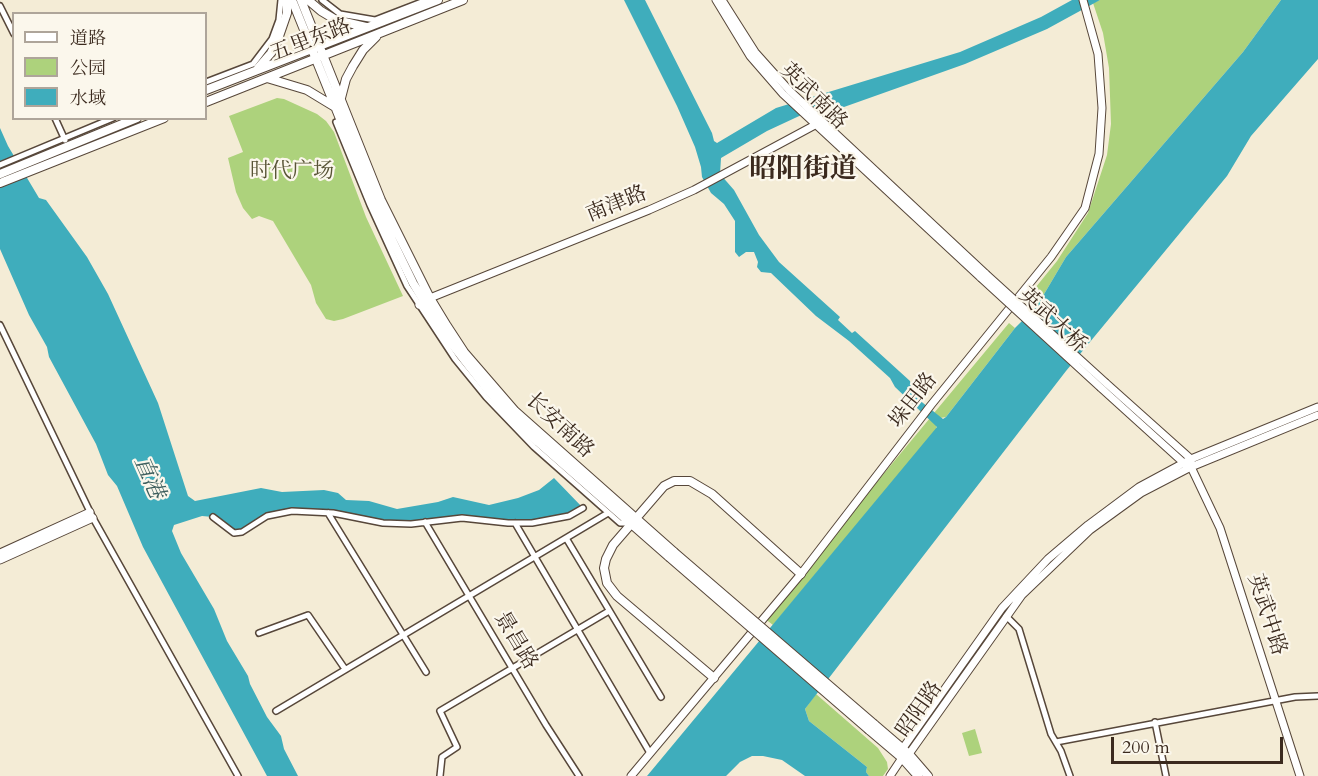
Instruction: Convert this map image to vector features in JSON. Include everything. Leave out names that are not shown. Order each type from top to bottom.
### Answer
[{"type":"main road","points":[[258,69],[272,53],[277,42],[287,13],[287,0]]},
{"type":"main road","name":"长安南路","points":[[292,0],[374,203],[424,302],[516,411],[671,554],[928,776]]},
{"type":"main road","name":"长安南路","points":[[301,0],[424,302]]},
{"type":"main road","points":[[308,0],[336,20],[368,27]]},
{"type":"main road","name":"五里东路","points":[[207,90],[438,0]]},
{"type":"main road","name":"五里东路","points":[[207,102],[463,0]]},
{"type":"main road","name":"英武南路","points":[[716,0],[750,56],[817,122],[984,276]]},
{"type":"main road","name":"英武南路","points":[[722,0],[786,92]]},
{"type":"main road","name":"垛田路","points":[[632,776],[801,574],[931,405],[1051,257],[1085,208],[1100,154],[1102,108],[1098,54],[1083,0]]},
{"type":"main road","points":[[341,99],[346,79],[353,66],[363,50],[379,33]]},
{"type":"main road","points":[[266,78],[307,90],[336,108]]},
{"type":"main road","points":[[70,151],[133,120]]},
{"type":"main road","points":[[0,174],[158,120]]},
{"type":"main road","name":"南津路","points":[[424,302],[694,190],[817,122]]},
{"type":"main road","points":[[0,183],[33,161]]},
{"type":"main road","name":"英武大桥","points":[[984,276],[1103,386]]},
{"type":"main road","points":[[1103,386],[1191,459],[1191,467],[1182,464],[1103,386]]},
{"type":"main road","name":"昭阳路","points":[[903,748],[1002,608],[1048,559],[1088,525],[1139,487],[1191,459],[1318,407]]},
{"type":"main road","name":"昭阳路","points":[[890,776],[1022,595],[1090,530],[1141,493],[1191,467],[1318,415]]},
{"type":"main road","name":"英武中路","points":[[1191,467],[1220,528],[1300,776]]},
{"type":"main road","points":[[714,678],[617,596],[607,583],[604,568],[613,545],[664,486],[674,481],[690,481],[712,494],[801,574]]},
{"type":"main road","points":[[0,553],[91,515]]},
{"type":"main road","points":[[0,560],[91,515]]},
{"type":"main road","name":"长安南路","points":[[872,727],[903,748],[905,756],[918,776]]},
{"type":"street","points":[[207,82],[253,64],[272,39],[279,20],[281,0]]},
{"type":"street","points":[[322,0],[340,14],[375,20],[427,0]]},
{"type":"street","points":[[0,6],[12,30]]},
{"type":"street","points":[[56,120],[70,151]]},
{"type":"street","points":[[0,165],[33,161],[64,138],[108,120]]},
{"type":"street","points":[[336,122],[390,250],[424,302],[455,358],[499,412],[534,447],[620,523],[634,521]]},
{"type":"street","points":[[0,325],[91,515],[238,776]]},
{"type":"street","points":[[213,517],[234,533],[242,532],[267,516],[292,511],[328,513],[383,523],[411,524],[462,518],[532,523],[569,516],[583,508]]},
{"type":"street","points":[[328,513],[426,672]]},
{"type":"street","points":[[276,711],[608,513]]},
{"type":"street","name":"景昌路","points":[[425,522],[512,669],[579,776]]},
{"type":"street","points":[[515,523],[650,753]]},
{"type":"street","points":[[566,538],[662,697]]},
{"type":"street","points":[[441,776],[442,757],[457,747],[440,711],[609,611]]},
{"type":"street","points":[[259,633],[308,615],[345,669]]},
{"type":"street","points":[[1006,616],[1019,629],[1051,735],[1061,751],[1070,776]]},
{"type":"street","points":[[1056,742],[1276,700],[1318,696]]},
{"type":"street","points":[[1155,722],[1166,776]]},
{"type":"green space","points":[[1100,0],[1281,0],[1243,52],[1066,257],[1037,306],[1027,298],[1057,261],[1088,213],[1107,155],[1111,124],[1109,68],[1103,33],[1093,3]]},
{"type":"green space","name":"时代广场","points":[[277,98],[317,114],[334,132],[366,217],[403,296],[343,319],[334,321],[326,319],[316,303],[311,285],[273,221],[259,216],[252,219],[243,208],[236,192],[228,158],[243,152],[229,116]]},
{"type":"green space","points":[[1009,323],[1015,328],[946,417],[940,418],[934,413]]},
{"type":"green space","points":[[930,418],[937,424],[936,430],[773,625],[764,618]]},
{"type":"green space","points":[[816,694],[878,748],[887,762],[888,769],[883,776],[869,776],[866,772],[867,767],[809,721],[805,709]]},
{"type":"green space","points":[[975,729],[982,753],[969,756],[962,733]]},
{"type":"water","points":[[624,0],[645,0],[717,143],[776,108],[960,52],[1041,17],[1072,0],[1100,0],[1047,29],[965,64],[844,107],[825,104],[767,131],[721,158],[720,174],[734,190],[759,235],[779,262],[840,317],[838,320],[852,333],[855,331],[910,381],[913,393],[918,399],[943,419],[1015,328],[1037,306],[1066,257],[1243,52],[1281,0],[1318,0],[1318,59],[1251,136],[1227,176],[1066,371],[805,709],[809,721],[867,767],[866,772],[869,776],[805,776],[782,760],[752,756],[740,762],[726,776],[647,776],[937,427],[895,387],[890,378],[849,341],[816,316],[771,273],[761,272],[757,267],[758,262],[754,252],[746,252],[739,257],[735,252],[735,221],[724,204],[711,193],[702,177],[695,147],[677,106]]},
{"type":"water","name":"直港","points":[[0,128],[39,198],[46,200],[87,257],[108,294],[158,403],[188,496],[195,501],[261,488],[282,492],[324,490],[338,493],[346,500],[369,501],[397,509],[453,497],[489,505],[539,490],[554,478],[583,508],[569,516],[532,523],[462,518],[411,524],[383,523],[333,513],[292,511],[267,516],[234,533],[213,517],[202,516],[174,525],[172,531],[181,553],[214,609],[227,641],[248,676],[267,717],[281,736],[284,749],[298,776],[267,776],[143,547],[117,486],[108,475],[96,444],[29,315],[0,249]]},
{"type":"district","name":"昭阳街道","points":[[803,171]]}]
